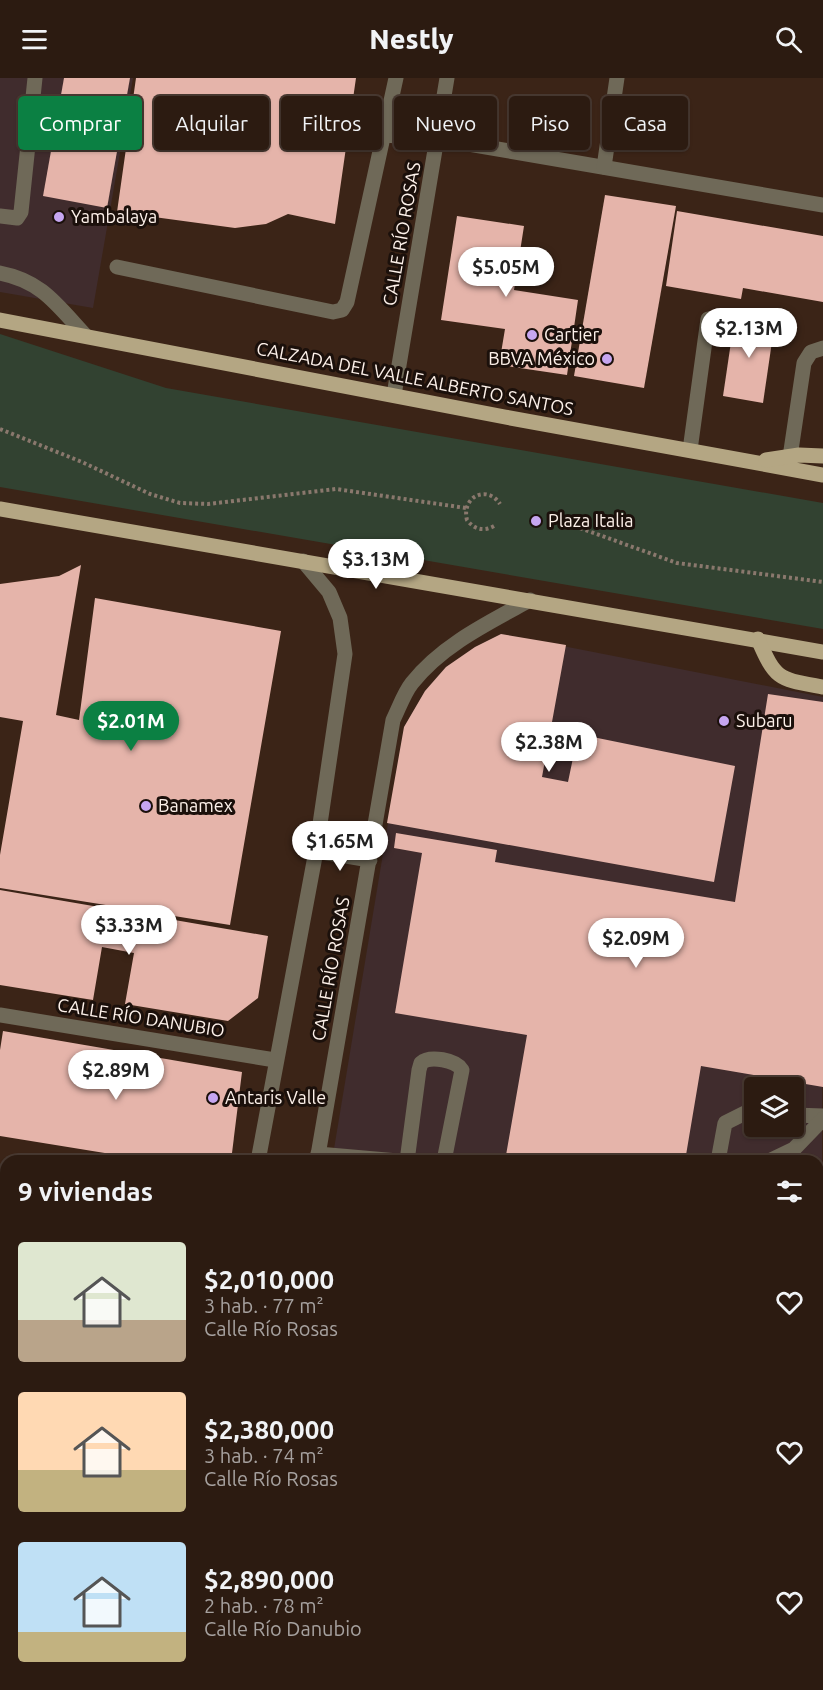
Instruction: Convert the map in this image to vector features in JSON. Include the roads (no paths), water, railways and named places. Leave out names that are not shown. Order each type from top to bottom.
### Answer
[{"type":"main road","name":"CALZADA DEL VALLE ALBERTO SANTOS","points":[[0,320],[823,475]]},
{"type":"main road","points":[[754,462],[789,457],[823,456]]},
{"type":"main road","points":[[0,509],[823,652]]},
{"type":"main road","points":[[758,639],[771,670],[790,681],[823,687]]},
{"type":"street","points":[[0,216],[17,218],[21,212],[34,78]]},
{"type":"street","points":[[117,267],[333,312],[342,310],[347,302],[396,78]]},
{"type":"street","name":"CALLE RÍO ROSAS","points":[[445,96],[447,78]]},
{"type":"street","points":[[604,167],[617,78]]},
{"type":"street","points":[[384,135],[394,136]]},
{"type":"street","points":[[497,149],[823,205]]},
{"type":"street","name":"CALLE RÍO ROSAS","points":[[394,396],[437,150]]},
{"type":"street","points":[[0,273],[21,278],[41,288],[85,335]]},
{"type":"street","points":[[690,450],[708,319]]},
{"type":"street","points":[[789,457],[804,363],[810,352],[823,348]]},
{"type":"street","name":"CALLE RÍO ROSAS","points":[[259,1155],[316,851],[345,654],[340,618],[329,592],[303,561]]},
{"type":"street","name":"CALLE RÍO ROSAS","points":[[317,1155],[393,720],[410,685],[431,661],[467,636],[530,600]]},
{"type":"street","points":[[316,851],[370,860]]},
{"type":"street","name":"CALLE RÍO DANUBIO","points":[[0,1015],[275,1060]]},
{"type":"street","points":[[408,1155],[419,1070],[421,1063],[430,1059],[457,1064],[462,1070],[445,1155]]},
{"type":"street","points":[[719,1155],[725,1123],[744,1114]]},
{"type":"street","points":[[804,1116],[823,1117]]},
{"type":"street","points":[[781,1155],[794,1149],[823,1117]]},
{"type":"place","name":"Yambalaya","points":[[59,217]]},
{"type":"place","name":"Cartier","points":[[532,335]]},
{"type":"place","name":"BBVA México","points":[[607,359]]},
{"type":"place","name":"Plaza Italia","points":[[536,521]]},
{"type":"place","name":"Subaru","points":[[724,721]]},
{"type":"place","name":"Banamex","points":[[146,806]]},
{"type":"place","name":"Antaris Valle","points":[[213,1098]]}]
